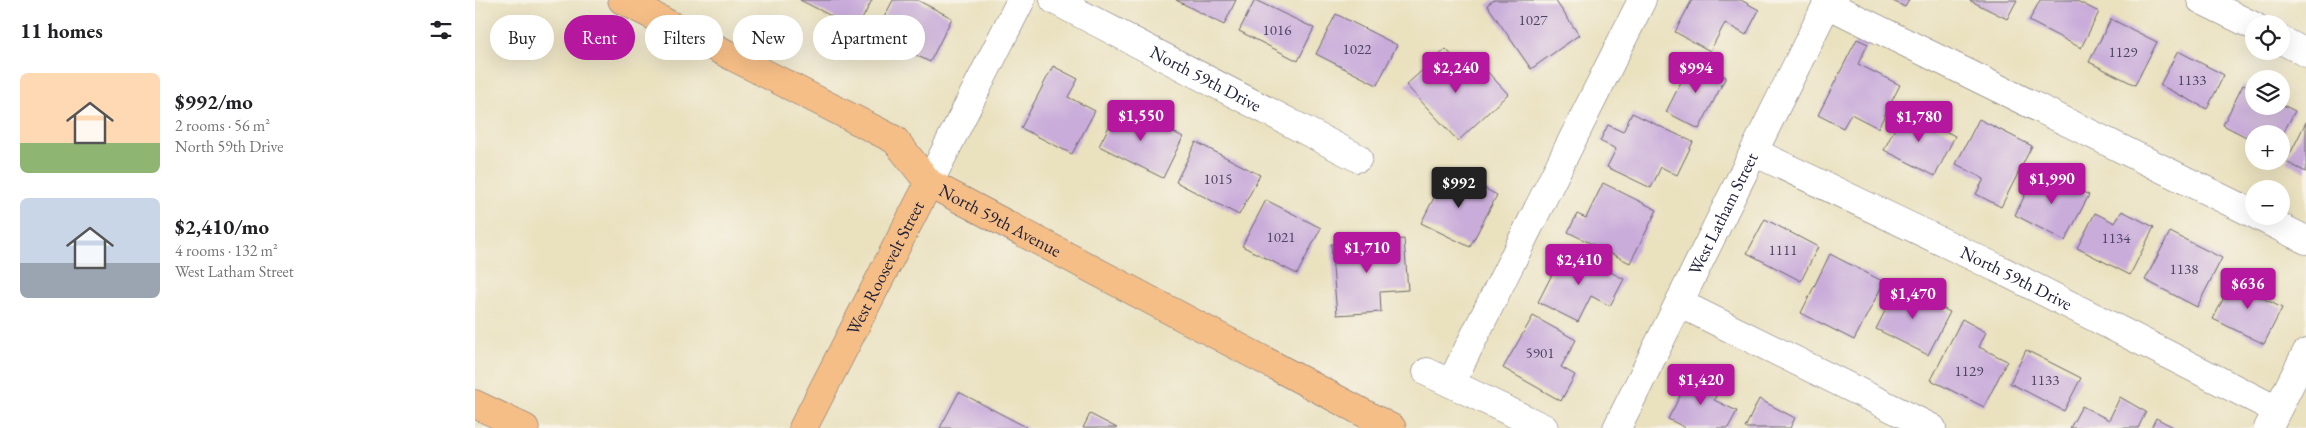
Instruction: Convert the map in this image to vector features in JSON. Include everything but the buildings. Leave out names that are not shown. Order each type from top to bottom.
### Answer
[{"type":"main road","name":"North 59th Avenue","points":[[622,0],[895,140],[929,183],[1392,428]]},
{"type":"main road","name":"West Roosevelt Street","points":[[803,428],[929,183]]},
{"type":"main road","points":[[475,404],[525,428]]},
{"type":"main road","points":[[475,415],[497,428]]},
{"type":"street","name":"West Roosevelt Street","points":[[929,183],[1021,0]]},
{"type":"street","name":"North 59th Drive","points":[[1053,0],[1358,158]]},
{"type":"street","points":[[1543,428],[1439,378],[1642,0]]},
{"type":"street","points":[[2201,0],[2245,22]]},
{"type":"street","points":[[1828,2],[2245,210]]},
{"type":"street","name":"West Latham Street","points":[[1617,428],[1828,2]]},
{"type":"street","points":[[2290,44],[2306,52]]},
{"type":"street","name":"North 59th Drive","points":[[1754,152],[1997,268],[2273,419]]},
{"type":"street","points":[[2275,225],[2306,240]]},
{"type":"street","points":[[1679,303],[1932,428]]},
{"type":"street","points":[[2273,419],[2306,353]]}]
